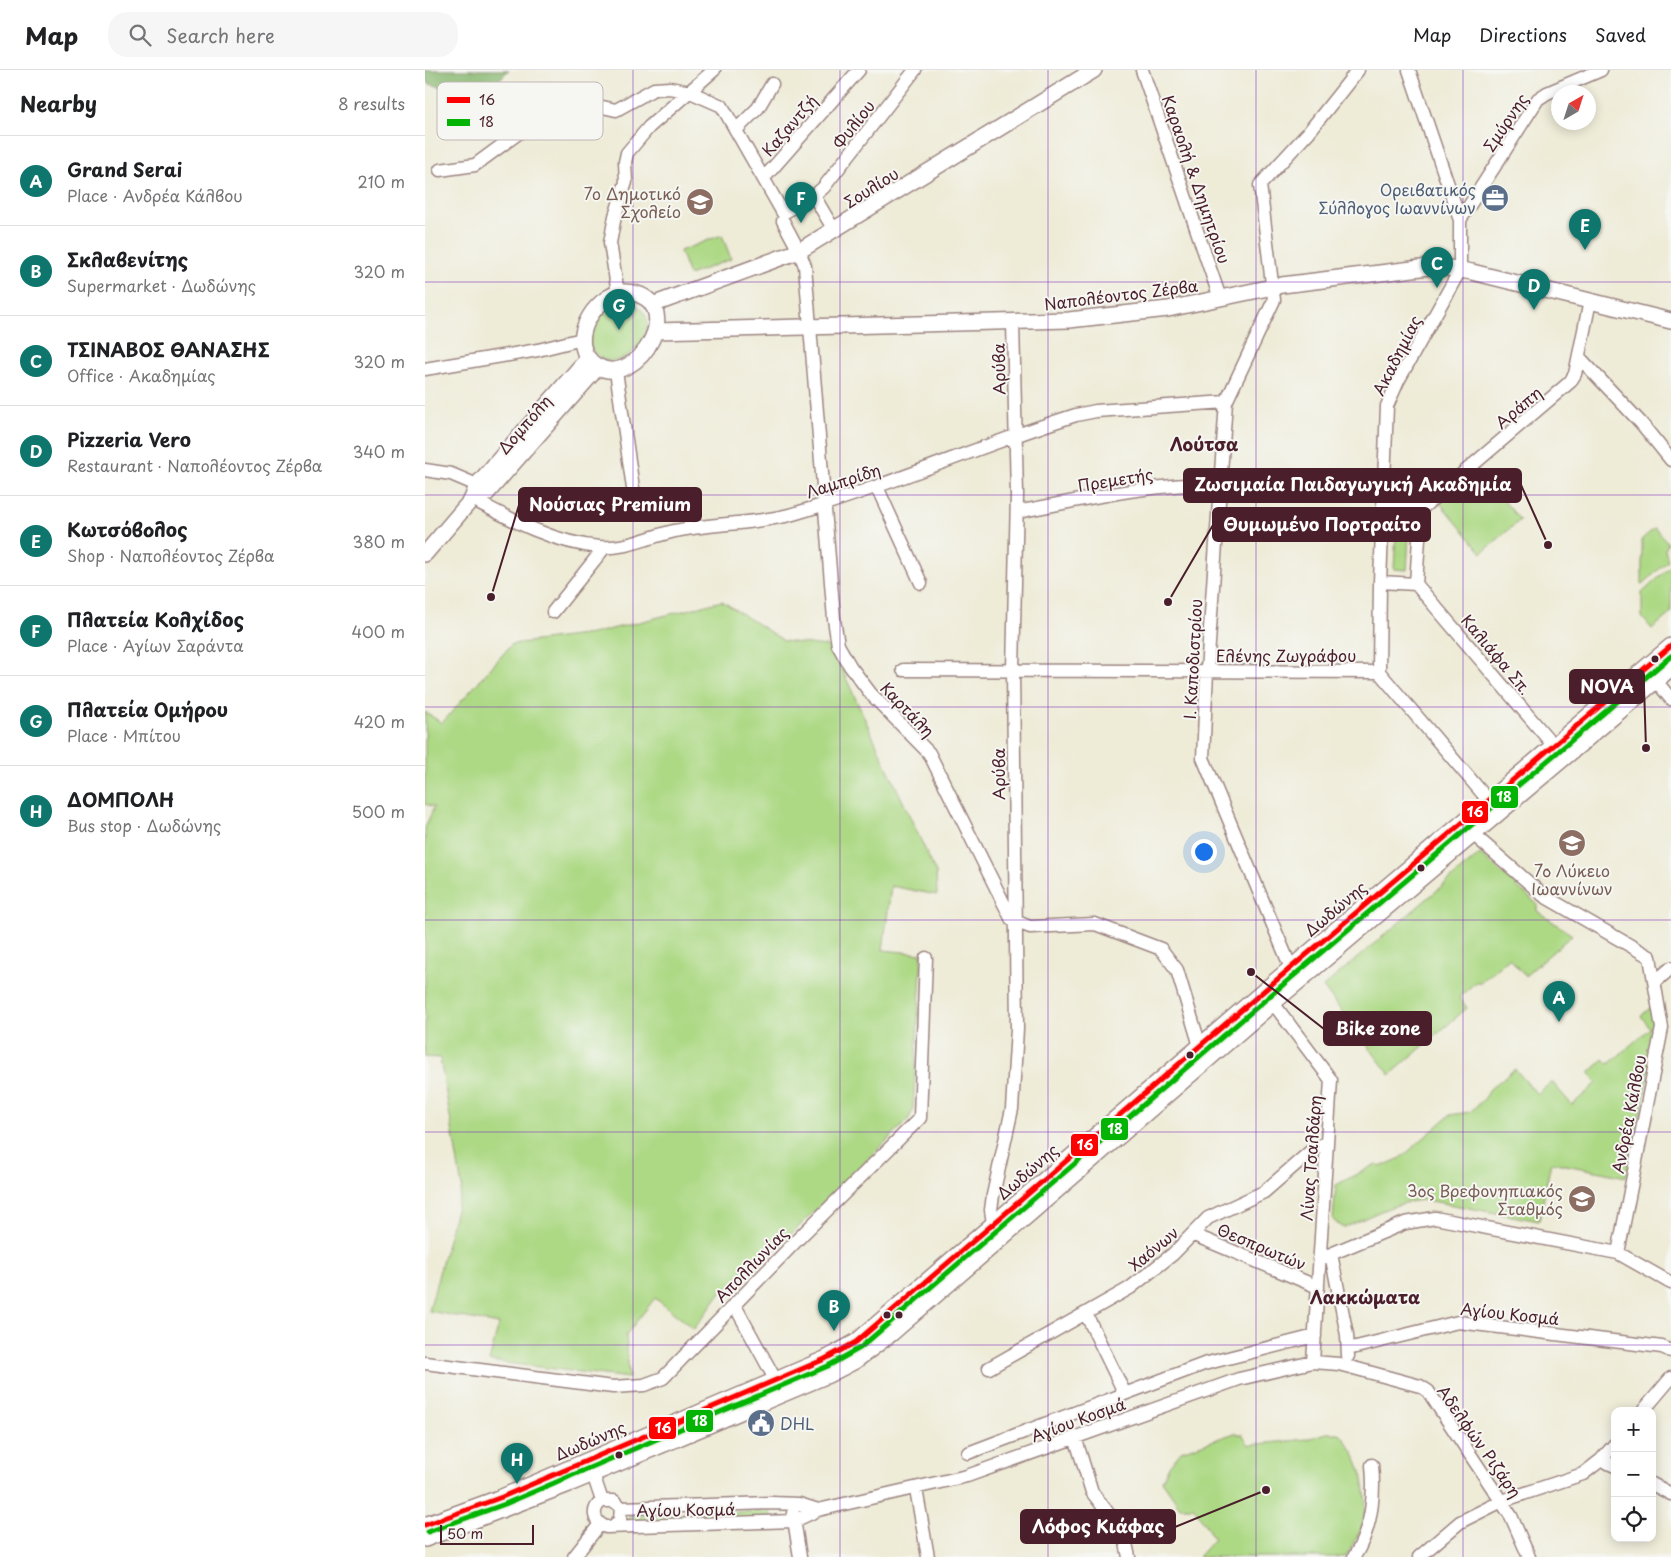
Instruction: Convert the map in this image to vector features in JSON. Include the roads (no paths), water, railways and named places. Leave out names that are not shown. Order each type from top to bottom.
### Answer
[{"type":"main road","name":"Σουλίου","points":[[652,305],[799,251],[1094,70]]},
{"type":"main road","name":"Ναπολέοντος Ζέρβα","points":[[657,331],[1069,320],[1168,309],[1272,286],[1429,267],[1460,270],[1671,321]]},
{"type":"main road","points":[[618,293],[638,294],[652,305],[657,321],[657,331],[643,352],[627,366],[616,371],[593,363],[582,339],[585,327],[593,312],[606,298],[618,293]]},
{"type":"main road","name":"Δομπόλη","points":[[425,554],[472,500],[477,485],[593,363]]},
{"type":"main road","name":"Δομπόλη","points":[[472,500],[487,493],[593,363]]},
{"type":"main road","name":"Δωδώνης","points":[[426,1527],[591,1467],[812,1382],[855,1361],[892,1333],[1269,997],[1291,968],[1671,646]]},
{"type":"main road","name":"Δωδώνης","points":[[591,1467],[775,1379],[825,1359],[856,1342],[1200,1046],[1269,997],[1474,835],[1671,668]]},
{"type":"street","points":[[618,293],[610,243],[616,210],[625,186],[626,156],[641,134],[714,70]]},
{"type":"street","name":"Καζαντζή","points":[[764,178],[859,70]]},
{"type":"street","name":"Φυλίου","points":[[764,178],[783,214],[814,196],[824,187],[915,70]]},
{"type":"street","name":"Καραολή & Δημητρίου","points":[[1142,70],[1221,298]]},
{"type":"street","name":"Ι. Καποδιστρίου","points":[[1291,968],[1203,758],[1219,484],[1226,402],[1272,308],[1274,300],[1260,185],[1308,133],[1358,70]]},
{"type":"street","points":[[1409,70],[1460,220],[1460,270]]},
{"type":"street","name":"Σμύρνης","points":[[1460,220],[1538,99],[1547,93],[1601,70]]},
{"type":"street","points":[[736,130],[761,104],[772,84]]},
{"type":"street","points":[[603,107],[616,110],[659,87],[690,92],[722,106],[764,178]]},
{"type":"street","points":[[441,170],[475,165],[509,140]]},
{"type":"street","points":[[814,196],[834,230]]},
{"type":"street","name":"Καρτάλη","points":[[783,221],[799,251],[806,272],[808,327],[823,504],[834,619],[841,652],[871,694],[929,754],[1000,901],[1015,923]]},
{"type":"street","name":"Ακαδημίας","points":[[1379,672],[1380,582],[1389,401],[1460,270]]},
{"type":"street","name":"Αράπη","points":[[1421,509],[1566,387],[1575,374],[1590,301]]},
{"type":"street","name":"Αρύβα","points":[[993,1223],[991,1210],[993,1195],[1012,1109],[1017,1029],[1013,670],[1017,512],[1013,322]]},
{"type":"street","points":[[425,369],[520,353],[582,339]]},
{"type":"street","points":[[1579,357],[1671,460]]},
{"type":"street","points":[[616,371],[634,495]]},
{"type":"street","name":"Λαμπρίδη","points":[[472,500],[542,533],[580,544],[604,548],[679,530],[777,518],[877,487],[1015,436],[1088,412],[1226,402]]},
{"type":"street","points":[[425,470],[451,474],[477,485]]},
{"type":"street","name":"Πρεμετής","points":[[1017,512],[1124,492],[1198,484],[1219,484]]},
{"type":"street","points":[[877,487],[921,584]]},
{"type":"street","points":[[1380,582],[1416,584],[1421,509],[1384,506]]},
{"type":"street","points":[[553,612],[604,548]]},
{"type":"street","name":"Καλιάφα Σπ.","points":[[1416,584],[1554,746]]},
{"type":"street","name":"Ελένης Ζωγράφου","points":[[903,670],[1379,672],[1489,802]]},
{"type":"street","points":[[1656,681],[1671,699]]},
{"type":"street","name":"Ανδρέα Κάλβου","points":[[1474,835],[1544,896],[1650,957],[1666,1030],[1618,1253]]},
{"type":"street","points":[[1015,923],[1029,927],[1095,924],[1161,949],[1177,970],[1200,1046]]},
{"type":"street","name":"Απολλωνίας","points":[[425,1363],[613,1387],[644,1385],[656,1382],[670,1372],[734,1304],[920,1118],[926,958]]},
{"type":"street","points":[[1655,982],[1671,968]]},
{"type":"street","name":"Λίνας Τσαλδάρη","points":[[1269,997],[1330,1077],[1325,1257]]},
{"type":"street","name":"Χαόνων","points":[[989,1368],[1087,1314],[1136,1284],[1194,1235],[1208,1218],[1264,1192],[1311,1151],[1327,1142]]},
{"type":"street","points":[[1325,1257],[1405,1223],[1435,1218],[1618,1253],[1671,1283]]},
{"type":"street","name":"Θεσπρωτών","points":[[1194,1235],[1318,1288]]},
{"type":"street","points":[[1313,1362],[1318,1288],[1325,1257]]},
{"type":"street","points":[[1325,1257],[1348,1349],[1348,1366]]},
{"type":"street","points":[[734,1304],[775,1379]]},
{"type":"street","points":[[1087,1314],[1124,1392]]},
{"type":"street","name":"Αγίου Κοσμά","points":[[1348,1349],[1457,1322],[1662,1347],[1671,1351]]},
{"type":"street","points":[[967,1452],[1124,1392],[1204,1364],[1315,1336]]},
{"type":"street","name":"Αγίου Κοσμά","points":[[606,1525],[794,1521],[817,1510],[967,1476],[1239,1379],[1313,1362],[1348,1366]]},
{"type":"street","name":"Αδελφών Ριζάρη","points":[[1348,1366],[1420,1386],[1428,1391],[1503,1501],[1517,1527],[1529,1557]]},
{"type":"street","points":[[1646,1407],[1671,1378]]},
{"type":"street","points":[[1075,1437],[1091,1492],[1124,1534],[1129,1557]]},
{"type":"street","points":[[1419,1557],[1460,1522],[1503,1501],[1583,1474],[1601,1460],[1611,1449]]},
{"type":"street","points":[[1601,1460],[1611,1464]]},
{"type":"street","points":[[1355,1557],[1363,1541],[1371,1511],[1372,1465]]},
{"type":"street","points":[[591,1467],[602,1500]]},
{"type":"street","points":[[1656,1486],[1671,1494]]},
{"type":"street","points":[[916,1489],[928,1557]]},
{"type":"street","points":[[574,1557],[606,1525],[620,1520],[621,1508],[614,1501],[602,1500]]},
{"type":"street","points":[[602,1500],[594,1512],[606,1525]]},
{"type":"street","points":[[791,1503],[800,1557]]},
{"type":"street","name":"Αγίου Κοσμά","points":[[621,1508],[791,1503],[817,1510]]},
{"type":"place","name":"Ορειβατικός Σύλλογος Ιωαννίνων","points":[[1495,198]]},
{"type":"place","name":"7ο Δημοτικό Σχολείο","points":[[700,202]]},
{"type":"place","name":"Πλατεία Κολχίδος","points":[[801,223]]},
{"type":"place","name":"Κωτσόβολος","points":[[1585,250]]},
{"type":"place","name":"ΤΣΙΝΑΒΟΣ ΘΑΝΑΣΗΣ","points":[[1437,288]]},
{"type":"place","name":"Pizzeria Vero","points":[[1534,310]]},
{"type":"place","name":"Πλατεία Ομήρου","points":[[619,330]]},
{"type":"place","name":"Ζωσιμαία Παιδαγωγική Ακαδημία","points":[[1548,545]]},
{"type":"place","name":"Νούσιας Premium","points":[[491,597]]},
{"type":"place","name":"Θυμωμένο Πορτραίτο","points":[[1168,602]]},
{"type":"place","name":"NOVA","points":[[1646,748]]},
{"type":"place","name":"7ο Λύκειο Ιωαννίνων","points":[[1572,843]]},
{"type":"place","name":"Bike zone","points":[[1251,972]]},
{"type":"place","name":"Grand Serai","points":[[1559,1022]]},
{"type":"place","name":"3ος Βρεφονηπιακός Σταθμός","points":[[1582,1199]]},
{"type":"place","name":"Σκλαβενίτης","points":[[834,1331]]},
{"type":"place","name":"DHL","points":[[761,1423]]},
{"type":"place","name":"ΔΟΜΠΟΛΗ","points":[[517,1484]]},
{"type":"place","name":"Λόφος Κιάφας","points":[[1266,1490]]},
{"type":"district","name":"Λούτσα","points":[[1204,443]]},
{"type":"district","name":"Λακκώματα","points":[[1365,1296]]}]
